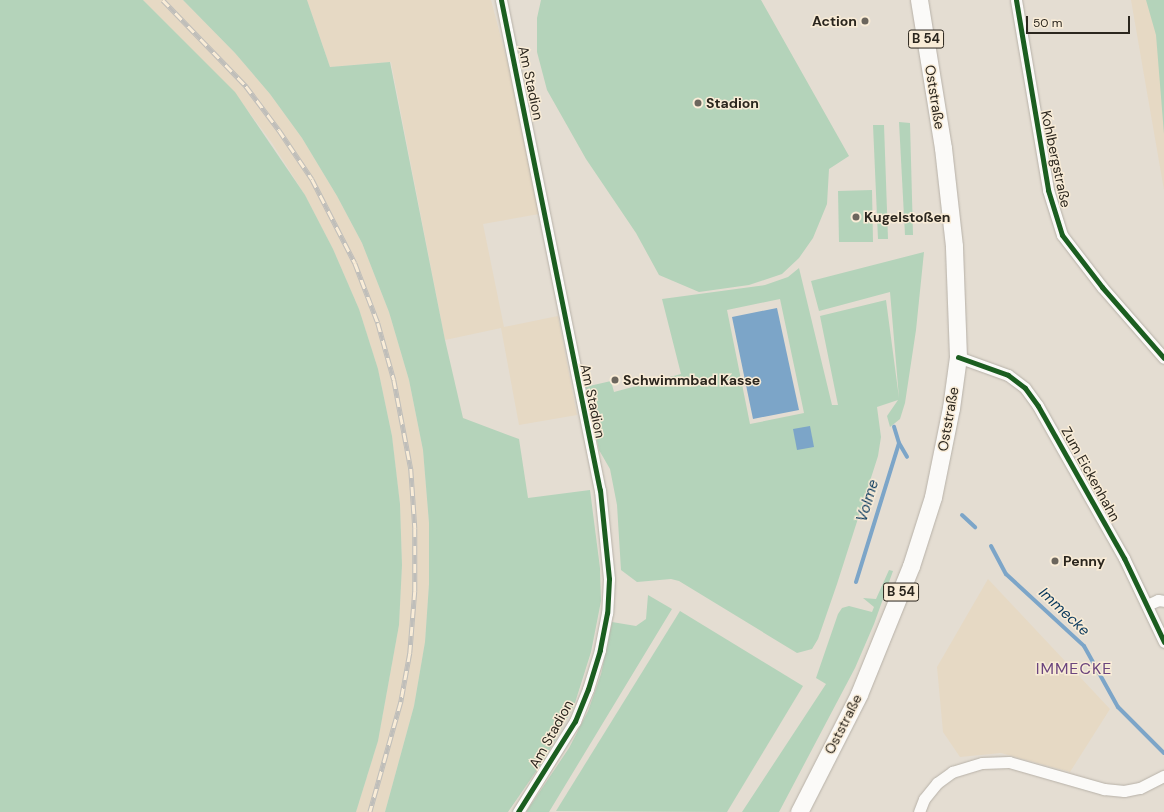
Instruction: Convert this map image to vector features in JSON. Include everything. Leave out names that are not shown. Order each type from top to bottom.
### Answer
[{"type":"main road","name":"Oststraße","points":[[799,812],[859,694],[911,566],[933,498],[951,408],[958,357],[954,246],[943,148],[919,0]]},
{"type":"street","name":"Am Stadion","points":[[501,0],[600,490],[609,578],[607,613],[600,650],[588,689],[575,721],[531,794],[518,812]]},
{"type":"street","name":"Kohlbergstraße","points":[[1016,0],[1048,190],[1062,235],[1102,287],[1164,358]]},
{"type":"street","name":"Zum Eickenhahn","points":[[958,357],[1008,375],[1025,388],[1038,406],[1124,558],[1164,642]]},
{"type":"street","points":[[1147,605],[1158,600],[1164,601]]},
{"type":"street","points":[[919,812],[924,799],[937,783],[952,772],[968,767],[1010,762],[1104,789],[1124,791],[1140,788],[1164,776]]},
{"type":"shaded area","points":[[143,0],[183,0],[235,53],[270,94],[302,138],[337,196],[362,243],[389,312],[409,380],[423,450],[429,523],[429,584],[425,642],[414,706],[385,812],[356,812],[378,741],[399,625],[402,565],[400,504],[392,436],[378,369],[359,309],[333,249],[305,195],[272,143],[234,92]]},
{"type":"shaded area","points":[[307,0],[491,0],[510,72],[539,214],[483,224],[504,327],[558,316],[577,415],[519,425],[501,328],[445,340],[391,62],[330,67]]},
{"type":"shaded area","points":[[1131,0],[1164,0],[1164,190],[1144,75]]},
{"type":"shaded area","points":[[988,579],[1110,709],[1070,772],[1001,753],[960,757],[943,732],[937,667]]},
{"type":"green space","points":[[0,0],[143,0],[235,92],[305,195],[333,249],[359,309],[378,369],[392,436],[400,504],[402,565],[399,625],[378,741],[356,812],[0,812]]},
{"type":"green space","points":[[183,0],[307,0],[330,67],[390,62],[445,340],[463,418],[519,439],[528,498],[590,490],[600,568],[601,601],[591,652],[574,706],[544,760],[508,812],[385,812],[414,706],[425,642],[429,584],[429,523],[423,450],[409,380],[389,312],[362,243],[337,196],[302,138],[270,94],[235,53]]},
{"type":"green space","points":[[541,0],[761,0],[849,156],[829,169],[827,204],[813,238],[799,258],[782,274],[749,285],[699,292],[659,275],[636,233],[586,159],[547,90],[537,52],[537,18]]},
{"type":"green space","points":[[1146,0],[1164,0],[1164,134],[1156,35]]},
{"type":"green space","points":[[899,122],[910,123],[913,235],[905,235]]},
{"type":"green space","points":[[873,125],[884,125],[888,239],[878,239]]},
{"type":"green space","name":"Kugelstoßen","points":[[872,190],[873,242],[839,242],[838,191]]},
{"type":"green space","points":[[924,252],[916,330],[905,403],[900,419],[890,427],[887,416],[898,400],[877,407],[881,437],[878,456],[837,584],[818,639],[812,649],[797,653],[679,581],[671,579],[637,582],[621,570],[617,505],[610,469],[599,450],[585,387],[611,381],[614,392],[681,374],[662,299],[765,285],[788,277],[799,268],[832,405],[838,405],[820,316],[886,300],[899,398],[890,292],[819,311],[811,281]],"holes":[[[780,299],[804,413],[750,424],[727,310]]]},
{"type":"green space","points":[[889,570],[893,571],[874,624],[855,668],[779,812],[742,812],[826,684],[816,678],[838,614],[842,608],[849,606],[872,612],[874,607],[863,598],[876,599]]},
{"type":"green space","points":[[648,595],[672,609],[549,812],[526,812],[569,748],[588,711],[601,674],[612,622],[636,626],[646,619]]},
{"type":"green space","points":[[680,611],[803,686],[727,812],[556,811]]},
{"type":"water","points":[[777,308],[799,410],[753,419],[732,317]]},
{"type":"water","points":[[810,426],[814,447],[797,450],[793,429]]},
{"type":"waterway","name":"Volme","points":[[856,582],[899,443],[894,427]]},
{"type":"waterway","name":"Immecke","points":[[899,443],[907,457]]},
{"type":"waterway","name":"Immecke","points":[[962,515],[975,527]]},
{"type":"waterway","name":"Immecke","points":[[991,546],[1006,574],[1084,646],[1118,707],[1164,753]]},
{"type":"railway","points":[[163,0],[246,86],[279,130],[312,179],[355,263],[378,323],[394,380],[411,469],[415,528],[415,591],[410,653],[401,702],[370,812]]},
{"type":"cycle path","points":[[501,0],[600,490],[609,579],[607,613],[600,650],[588,689],[575,721],[518,812]]},
{"type":"cycle path","points":[[1016,0],[1048,190],[1062,235],[1102,287],[1164,358]]},
{"type":"cycle path","points":[[958,357],[1008,375],[1025,388],[1038,406],[1124,558],[1164,642]]},
{"type":"place","name":"Action","points":[[865,21]]},
{"type":"place","name":"Stadion","points":[[698,103]]},
{"type":"place","name":"Kugelstoßen","points":[[856,217]]},
{"type":"place","name":"Schwimmbad Kasse","points":[[615,380]]},
{"type":"place","name":"Penny","points":[[1055,561]]},
{"type":"district","name":"IMMECKE","points":[[1074,669]]}]
